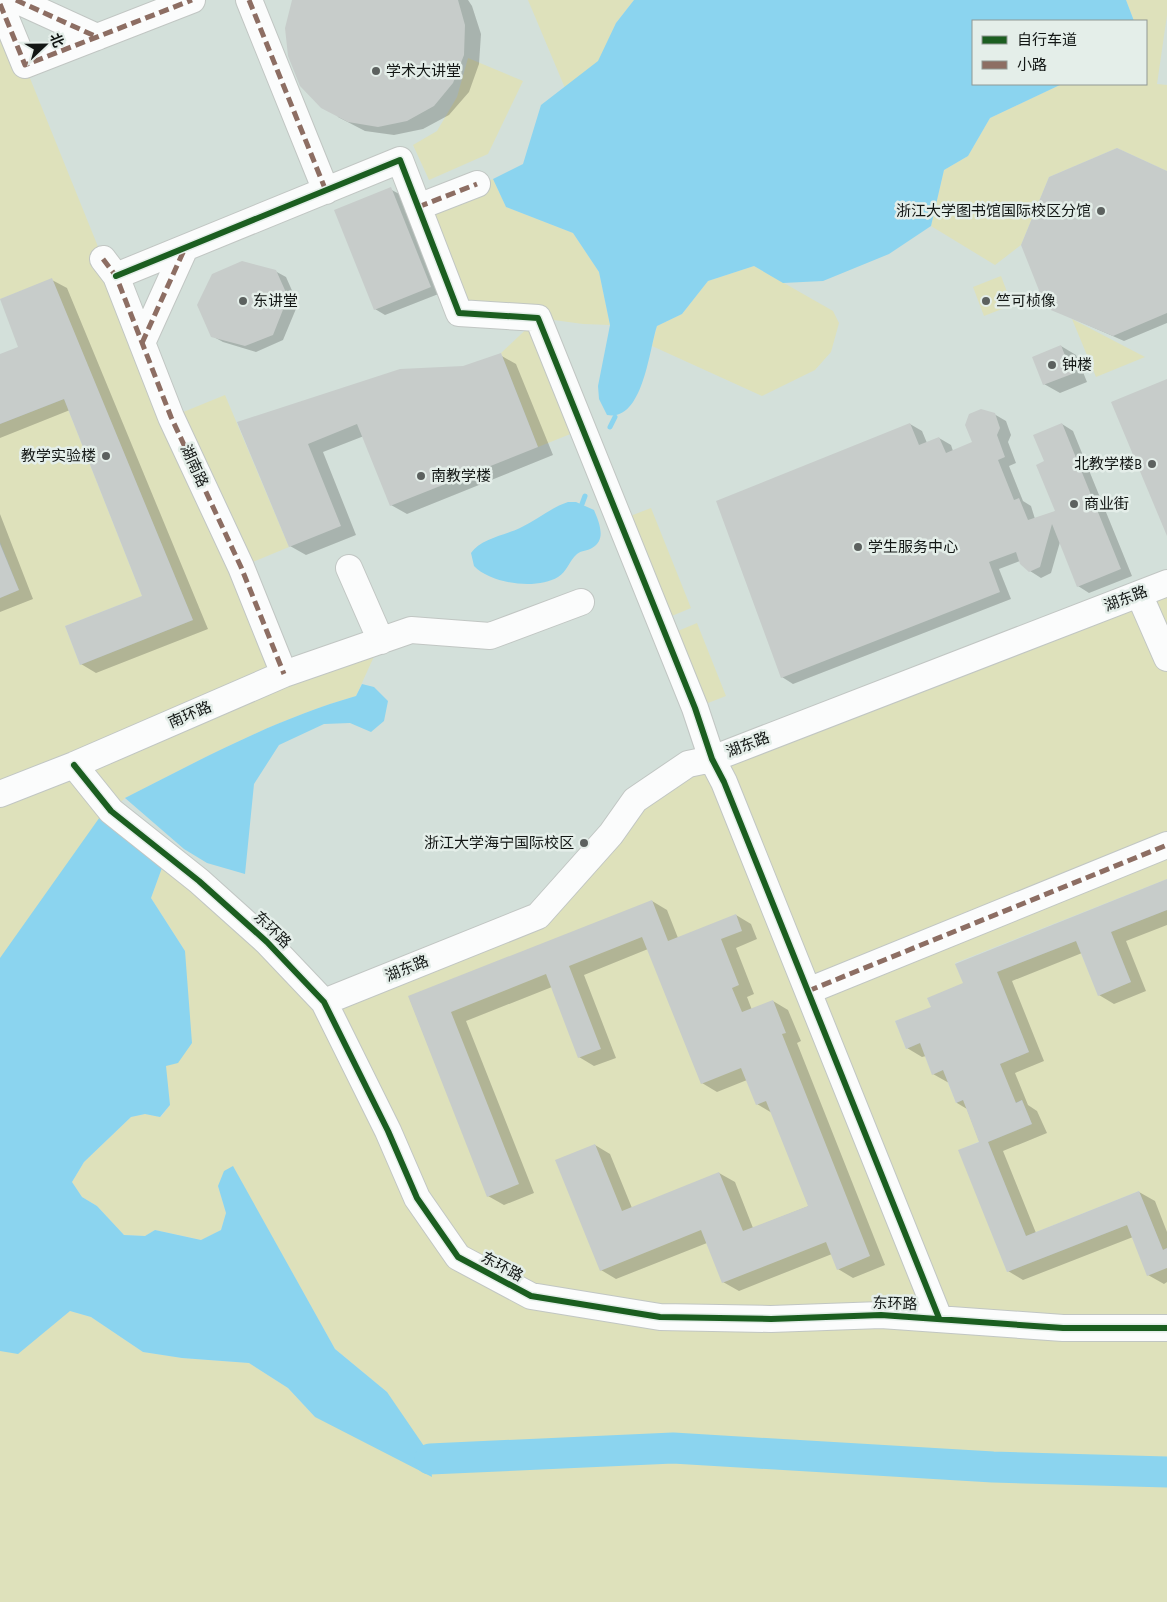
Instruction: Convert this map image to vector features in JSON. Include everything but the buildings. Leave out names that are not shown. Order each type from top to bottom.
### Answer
[{"type":"street","points":[[16,0],[97,37]]},
{"type":"street","points":[[0,4],[25,65],[192,0]]},
{"type":"street","points":[[249,0],[326,191]]},
{"type":"street","points":[[142,343],[185,248],[400,160],[459,313],[538,318],[695,708],[712,759],[724,782],[938,1318]]},
{"type":"street","points":[[418,208],[477,184]]},
{"type":"street","name":"湖南路","points":[[185,248],[109,268],[142,343],[171,417],[241,567],[284,674]]},
{"type":"street","points":[[349,568],[381,641]]},
{"type":"street","name":"湖东路","points":[[324,1002],[538,916],[611,834],[635,800],[688,764],[712,759],[1167,583]]},
{"type":"street","points":[[1140,594],[1167,658]]},
{"type":"street","name":"南环路","points":[[0,794],[74,765],[284,674],[411,630],[490,636],[581,602]]},
{"type":"street","name":"东环路","points":[[74,765],[111,811],[199,881],[267,942],[324,1002],[388,1131],[417,1198],[458,1257],[532,1296],[660,1317],[771,1319],[881,1315],[1063,1328],[1167,1328]]},
{"type":"street","points":[[808,991],[1167,845]]},
{"type":"shaded area","name":"浙江大学海宁国际校区","points":[[0,0],[1167,0],[1167,1602],[0,1602]]},
{"type":"green space","points":[[528,0],[634,0],[616,23],[599,61],[565,88]]},
{"type":"green space","points":[[1126,0],[1167,0],[1167,15],[1157,84],[1167,85],[1167,171],[1117,148],[1049,177],[1021,245],[995,265],[931,226],[944,170],[968,156],[990,118],[1060,85],[1147,85],[1147,20],[1134,20]]},
{"type":"green space","points":[[0,4],[103,259],[171,417],[225,395],[289,547],[241,567],[284,674],[381,641],[356,696],[326,705],[267,728],[125,798],[111,811],[0,960],[0,598],[19,590],[0,542],[0,424],[64,399],[142,596],[65,626],[80,665],[193,620],[52,279],[0,299]]},
{"type":"green space","points":[[468,58],[523,81],[488,154],[429,180],[413,145],[437,131],[457,97]]},
{"type":"green space","points":[[493,179],[506,207],[573,233],[599,272],[610,325],[583,324],[539,318],[583,429],[538,447],[501,353],[538,318],[459,313],[418,207]]},
{"type":"green space","points":[[754,266],[833,311],[839,323],[831,352],[815,370],[762,396],[652,346],[657,326],[682,314],[708,281]]},
{"type":"green space","points":[[1001,276],[1012,305],[984,316],[973,287]]},
{"type":"green space","points":[[1072,319],[1145,357],[1096,377]]},
{"type":"green space","points":[[651,508],[691,608],[660,621],[620,520]]},
{"type":"green space","points":[[1167,583],[1167,879],[955,963],[968,995],[927,998],[934,1014],[917,1013],[895,1021],[906,1049],[920,1043],[932,1074],[943,1070],[956,1103],[1007,1082],[1000,1064],[1029,1052],[997,972],[1076,941],[1098,995],[1131,982],[1111,932],[1167,910],[1167,1248],[1163,1250],[1139,1191],[1026,1236],[988,1142],[1032,1124],[1022,1100],[977,1118],[985,1139],[959,1150],[1007,1272],[1127,1225],[1167,1268],[1167,1602],[0,1602],[0,1351],[18,1353],[70,1311],[91,1317],[143,1352],[182,1358],[249,1363],[288,1388],[315,1417],[387,1392],[335,1349],[233,1167],[218,1186],[226,1213],[221,1230],[202,1240],[155,1230],[145,1236],[124,1235],[97,1206],[82,1197],[72,1182],[84,1162],[131,1117],[145,1114],[161,1117],[170,1105],[165,1066],[185,951],[151,898],[163,865],[324,1002],[538,916],[688,764]]},
{"type":"green space","points":[[697,623],[726,696],[695,708],[666,636]]},
{"type":"water","points":[[634,0],[1126,0],[1134,20],[972,20],[972,85],[1060,85],[990,118],[968,156],[944,170],[931,226],[889,254],[823,281],[783,283],[754,266],[708,281],[682,314],[657,326],[647,367],[637,396],[629,407],[619,414],[607,415],[599,399],[598,386],[610,325],[599,272],[573,233],[506,207],[493,179],[523,164],[541,105],[598,61],[616,23]]},
{"type":"water","points":[[568,502],[576,502],[594,510],[600,525],[601,536],[597,545],[577,554],[558,577],[538,583],[514,583],[491,577],[474,566],[471,553],[480,544],[520,528],[555,507]]},
{"type":"water","points":[[362,684],[374,687],[388,701],[384,721],[371,732],[350,723],[324,724],[279,745],[254,784],[245,874],[207,863],[184,849],[125,798],[267,728],[326,705],[356,696]]},
{"type":"water","points":[[102,814],[163,865],[151,898],[185,951],[192,1043],[178,1063],[166,1066],[170,1105],[160,1117],[145,1114],[131,1117],[84,1162],[72,1182],[82,1197],[97,1206],[124,1235],[145,1236],[155,1230],[201,1240],[221,1230],[226,1213],[218,1186],[224,1171],[233,1166],[335,1349],[387,1392],[426,1449],[430,1459],[432,1477],[315,1417],[288,1388],[249,1363],[182,1358],[143,1352],[91,1317],[70,1311],[18,1354],[0,1351],[0,958]]},
{"type":"waterway","points":[[610,427],[615,417]]},
{"type":"waterway","points":[[582,504],[585,496]]},
{"type":"waterway","points":[[430,1459],[673,1448],[993,1467],[1167,1472]]},
{"type":"marked path","points":[[16,0],[97,37]]},
{"type":"marked path","points":[[0,4],[25,65],[192,0]]},
{"type":"marked path","points":[[249,0],[326,191]]},
{"type":"marked path","points":[[418,207],[477,184]]},
{"type":"marked path","points":[[142,343],[185,248]]},
{"type":"marked path","points":[[103,259],[116,276],[171,417],[241,567],[284,674]]},
{"type":"marked path","points":[[808,991],[1167,845]]},
{"type":"cycle path","points":[[116,276],[400,160],[459,313],[538,318],[695,708],[712,759],[724,782],[939,1318]]},
{"type":"cycle path","points":[[74,765],[111,811],[199,881],[267,942],[324,1002],[388,1131],[417,1198],[458,1257],[531,1296],[660,1317],[771,1319],[881,1315],[1063,1328],[1167,1328]]},
{"type":"place","name":"学术大讲堂","points":[[376,71]]},
{"type":"place","name":"浙江大学图书馆国际校区分馆","points":[[1101,211]]},
{"type":"place","name":"东讲堂","points":[[243,301]]},
{"type":"place","name":"竺可桢像","points":[[986,301]]},
{"type":"place","name":"钟楼","points":[[1052,365]]},
{"type":"place","name":"教学实验楼","points":[[106,456]]},
{"type":"place","name":"北教学楼B","points":[[1152,464]]},
{"type":"place","name":"南教学楼","points":[[421,476]]},
{"type":"place","name":"商业街","points":[[1074,504]]},
{"type":"place","name":"学生服务中心","points":[[858,547]]},
{"type":"place","name":"浙江大学海宁国际校区","points":[[584,843]]}]
